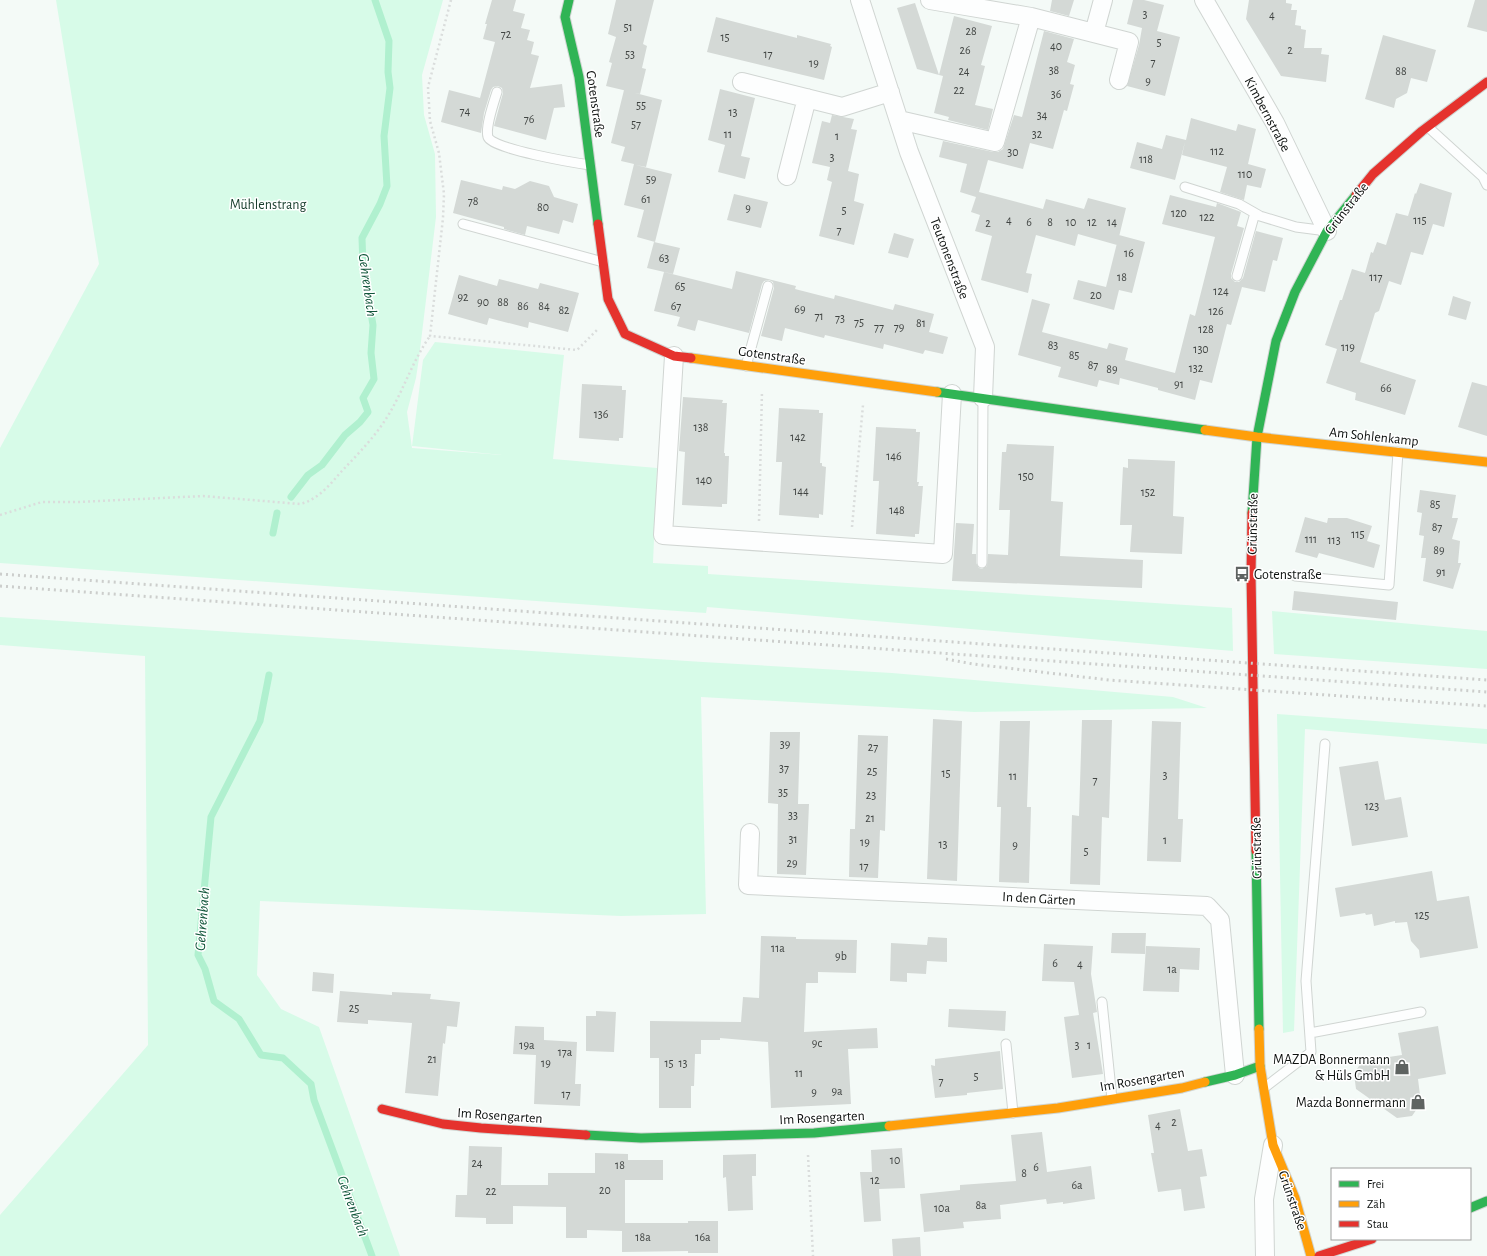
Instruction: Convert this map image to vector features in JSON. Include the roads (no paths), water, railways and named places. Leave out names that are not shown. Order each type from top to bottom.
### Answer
[{"type":"street","name":"Gotenstraße","points":[[569,0],[565,18],[579,77],[608,299],[626,334],[674,356],[1257,437]]},
{"type":"street","name":"Teutonenstraße","points":[[860,0],[909,152],[985,347],[983,398]]},
{"type":"street","points":[[930,0],[1022,10],[1130,42],[1119,80]]},
{"type":"street","points":[[1094,32],[1103,0]]},
{"type":"street","name":"Kimbernstraße","points":[[1204,0],[1275,123],[1326,231]]},
{"type":"street","points":[[899,120],[995,142],[1022,10]]},
{"type":"street","points":[[742,82],[842,107],[890,92]]},
{"type":"street","name":"Grünstraße","points":[[1311,1256],[1295,1198],[1273,1145],[1260,1066],[1251,575],[1253,487],[1257,437],[1276,341],[1295,292],[1326,231],[1373,174],[1428,126],[1487,82]]},
{"type":"street","points":[[787,176],[807,98]]},
{"type":"street","points":[[674,356],[663,535],[943,554],[952,394]]},
{"type":"street","name":"Am Sohlenkamp","points":[[1257,437],[1487,462]]},
{"type":"street","name":"In den Gärten","points":[[750,833],[748,885],[1207,906],[1220,920],[1235,1075]]},
{"type":"street","name":"Im Rosengarten","points":[[382,1109],[444,1124],[490,1129],[641,1138],[806,1134],[1058,1108],[1182,1088],[1235,1075],[1260,1066]]},
{"type":"street","name":"Grünstraße","points":[[1265,1256],[1264,1199],[1273,1145]]},
{"type":"street","points":[[1471,1208],[1487,1202]]},
{"type":"street","points":[[1319,1256],[1369,1240]]},
{"type":"lane","points":[[497,92],[488,127],[488,137],[491,142],[553,158],[590,165]]},
{"type":"lane","points":[[1428,126],[1483,177],[1487,184]]},
{"type":"lane","points":[[1185,187],[1239,204],[1260,216],[1296,227],[1326,231]]},
{"type":"lane","points":[[1237,276],[1255,213]]},
{"type":"lane","points":[[463,224],[603,262]]},
{"type":"lane","points":[[746,366],[768,286]]},
{"type":"lane","points":[[982,563],[983,398]]},
{"type":"lane","points":[[1295,576],[1389,585],[1398,452]]},
{"type":"lane","points":[[1263,1089],[1311,1052],[1306,981],[1325,744]]},
{"type":"lane","points":[[1102,1002],[1112,1099]]},
{"type":"lane","points":[[1310,1033],[1421,1012]]},
{"type":"lane","points":[[1006,1044],[1013,1113]]},
{"type":"waterway","name":"Gehrenbach","points":[[291,497],[308,475],[322,465],[345,435],[360,422],[368,412],[363,398],[374,379],[371,353],[373,325],[363,266],[362,238],[380,204],[387,186],[384,136],[390,88],[388,72],[389,41],[375,0]]},
{"type":"waterway","name":"Gehrenbach","points":[[273,533],[277,513]]},
{"type":"waterway","name":"Gehrenbach","points":[[269,675],[260,721],[211,817],[198,955],[205,969],[214,1001],[239,1019],[261,1055],[283,1058],[311,1084],[314,1100],[372,1256]]},
{"type":"railway","points":[[0,574],[1487,680]]},
{"type":"railway","points":[[0,586],[1487,692]]},
{"type":"railway","points":[[946,659],[973,664],[1109,680],[1487,706]]},
{"type":"place","name":"Gotenstraße","points":[[1242,574]]},
{"type":"place","name":"MAZDA Bonnermann & Hüls GmbH","points":[[1402,1067]]},
{"type":"place","name":"Mazda Bonnermann","points":[[1418,1102]]},
{"type":"park label","name":"Mühlenstrang","points":[[268,204]]}]
